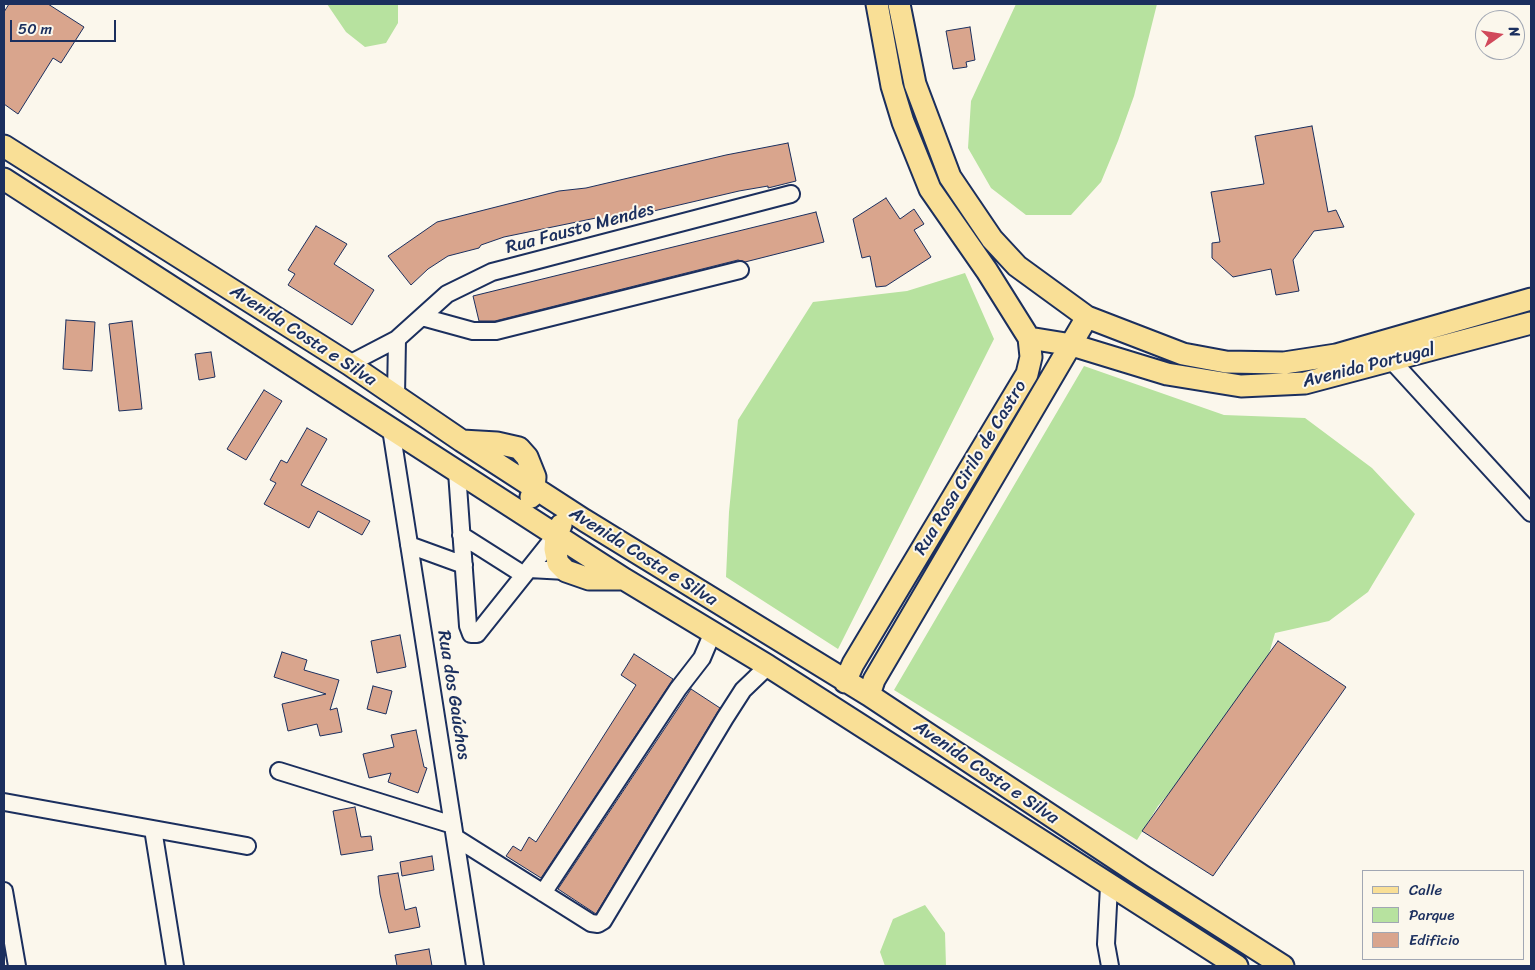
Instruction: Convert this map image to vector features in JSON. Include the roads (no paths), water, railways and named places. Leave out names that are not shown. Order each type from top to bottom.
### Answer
[{"type":"main road","name":"Avenida Portugal","points":[[889,11],[923,111],[950,177],[992,239],[1017,266],[1087,317],[1183,354],[1226,362],[1284,362],[1336,355],[1531,299]]},
{"type":"main road","points":[[889,11],[892,86],[903,122],[930,189],[987,271],[1029,338]]},
{"type":"main road","name":"Avenida Costa e Silva","points":[[4,146],[348,364],[462,441],[497,443],[519,448],[532,467],[534,488],[845,682],[869,695],[1142,876],[1283,966]]},
{"type":"main road","points":[[930,189],[950,177]]},
{"type":"main road","name":"Avenida Costa e Silva","points":[[4,179],[624,579],[768,666],[1109,886],[1224,963]]},
{"type":"main road","points":[[869,695],[874,680],[1087,317]]},
{"type":"main road","name":"Avenida Portugal","points":[[1029,338],[1072,345],[1167,374],[1241,386],[1305,384],[1393,362],[1531,323]]},
{"type":"main road","name":"Rua Rosa Cirilo de Castro","points":[[845,682],[853,664],[1027,374],[1031,357],[1029,338]]},
{"type":"main road","points":[[511,506],[523,505],[528,502],[534,488]]},
{"type":"main road","points":[[584,520],[562,524],[556,535],[555,549],[558,563],[566,571],[589,579],[624,579]]},
{"type":"street","name":"Rua Fausto Mendes","points":[[348,364],[397,339],[447,294],[492,272],[790,194]]},
{"type":"street","points":[[422,317],[472,331],[496,331],[740,270]]},
{"type":"street","points":[[396,396],[397,339]]},
{"type":"street","points":[[1393,362],[1528,503]]},
{"type":"street","name":"Rua dos Gaúchos","points":[[391,430],[475,966]]},
{"type":"street","points":[[457,472],[468,626],[471,634],[477,634],[556,535]]},
{"type":"street","points":[[462,535],[527,572],[566,571]]},
{"type":"street","points":[[409,545],[464,566]]},
{"type":"street","points":[[543,893],[678,689],[702,658],[714,632]]},
{"type":"street","points":[[279,770],[454,831],[591,924],[603,921],[724,718],[743,690],[768,666]]},
{"type":"street","points":[[4,802],[247,846]]},
{"type":"street","points":[[152,829],[175,966]]},
{"type":"street","points":[[1109,886],[1106,944],[1110,966]]},
{"type":"street","points":[[4,891],[17,966]]}]
